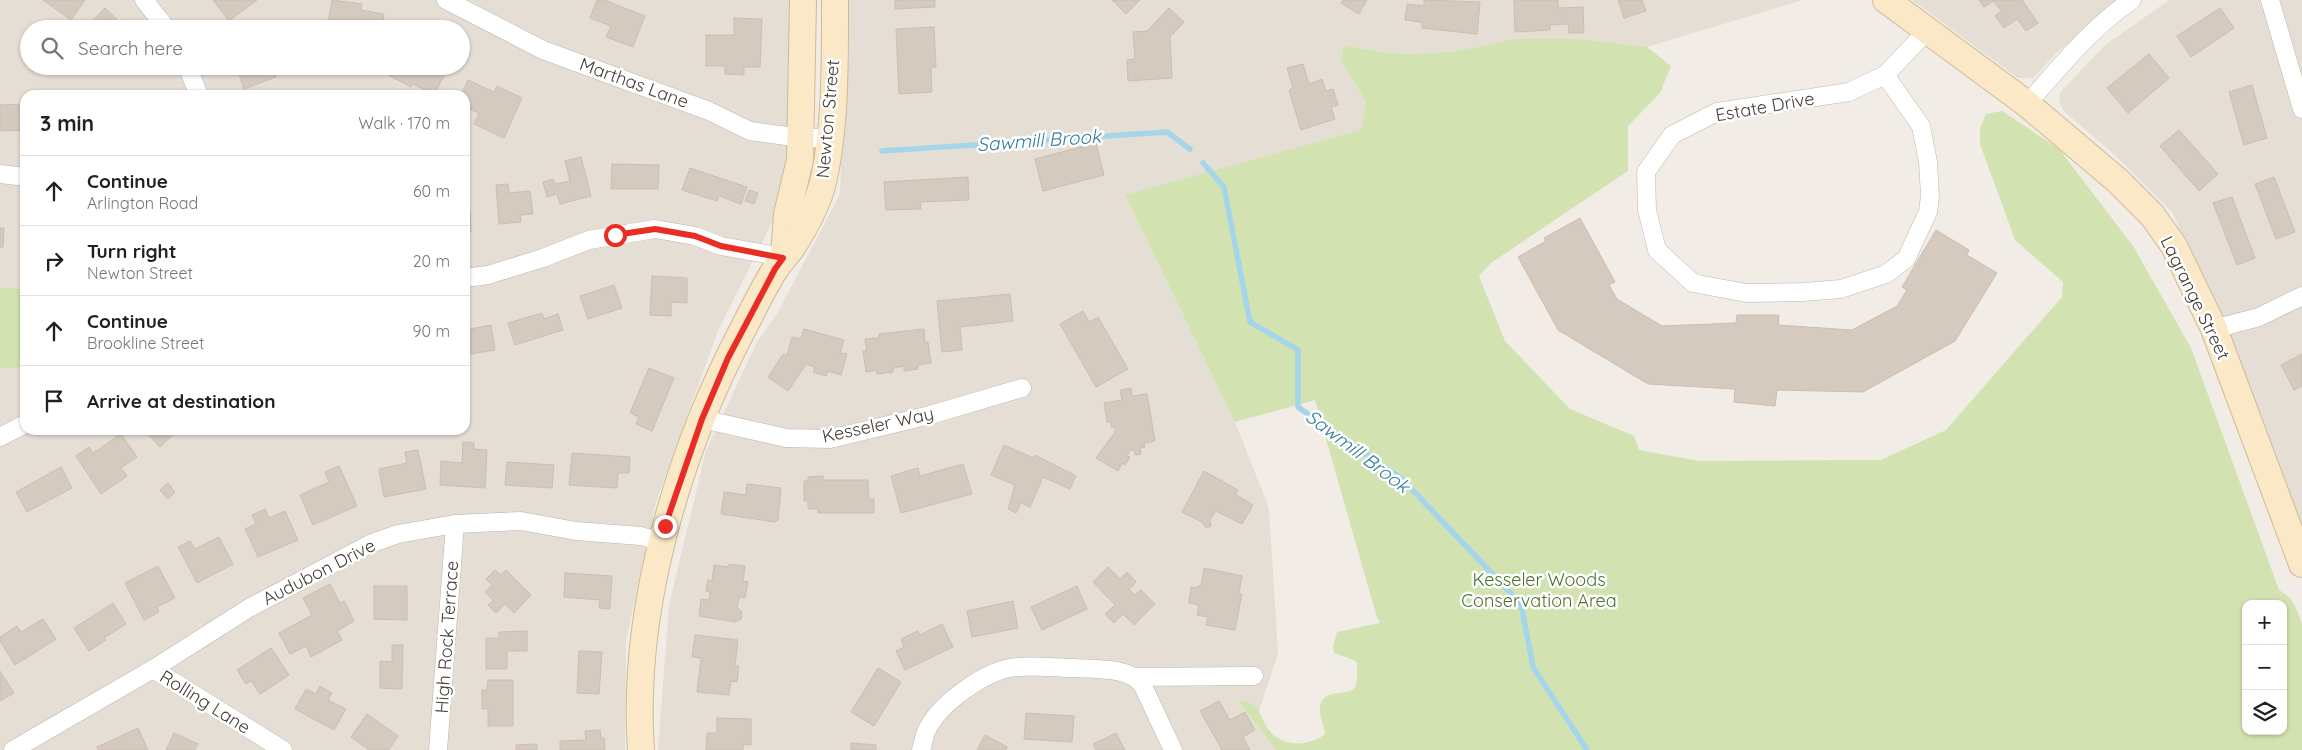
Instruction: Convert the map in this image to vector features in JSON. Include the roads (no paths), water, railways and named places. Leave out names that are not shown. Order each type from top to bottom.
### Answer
[{"type":"main road","name":"Newton Street","points":[[783,258],[787,214],[800,160],[803,0]]},
{"type":"main road","name":"Newton Street","points":[[641,750],[639,728],[645,626],[661,542],[702,419],[728,358],[761,295],[783,258],[792,248],[809,217],[823,183],[829,138],[834,0]]},
{"type":"main road","name":"Lagrange Street","points":[[1886,0],[2027,104],[2118,181],[2152,214],[2174,246],[2214,329],[2296,533],[2302,564]]},
{"type":"street","points":[[144,0],[161,20]]},
{"type":"street","name":"Marthas Lane","points":[[446,0],[543,50],[709,111],[750,131],[801,138],[829,138]]},
{"type":"street","points":[[2027,104],[2080,43],[2116,11],[2132,0]]},
{"type":"street","points":[[2270,0],[2302,109]]},
{"type":"street","name":"Estate Drive","points":[[1885,75],[1921,126],[1928,162],[1930,196],[1928,212],[1906,259],[1886,274],[1841,289],[1746,294],[1693,283],[1657,250],[1648,210],[1646,172],[1672,135],[1718,112],[1849,92],[1885,75],[1927,31]]},
{"type":"street","points":[[191,75],[197,90]]},
{"type":"street","points":[[0,174],[20,176]]},
{"type":"street","points":[[470,277],[497,272],[589,240],[655,229],[695,236],[721,246],[783,258]]},
{"type":"street","points":[[2214,329],[2259,317],[2302,296]]},
{"type":"street","name":"Kesseler Way","points":[[702,419],[786,438],[830,439],[930,415],[1022,388]]},
{"type":"street","points":[[0,437],[20,427]]},
{"type":"street","name":"Audubon Drive","points":[[13,750],[153,669],[249,608],[372,543],[398,534],[455,524],[520,522],[576,531],[641,536],[661,542]]},
{"type":"street","name":"High Rock Terrace","points":[[438,750],[455,524]]},
{"type":"street","points":[[921,750],[926,731],[938,714],[963,691],[989,674],[1016,667],[1095,669],[1126,673],[1134,677],[1142,684],[1174,750]]},
{"type":"street","name":"Rolling Lane","points":[[153,669],[283,750]]},
{"type":"street","points":[[1134,677],[1254,676]]},
{"type":"waterway","name":"Sawmill Brook","points":[[882,151],[1167,132],[1190,149]]},
{"type":"waterway","name":"Sawmill Brook","points":[[1203,163],[1224,187],[1250,322],[1298,350],[1298,407],[1402,479],[1521,604],[1533,667],[1587,750]]},
{"type":"park label","name":"Kesseler Woods Conservation Area","points":[[1539,590]]}]
